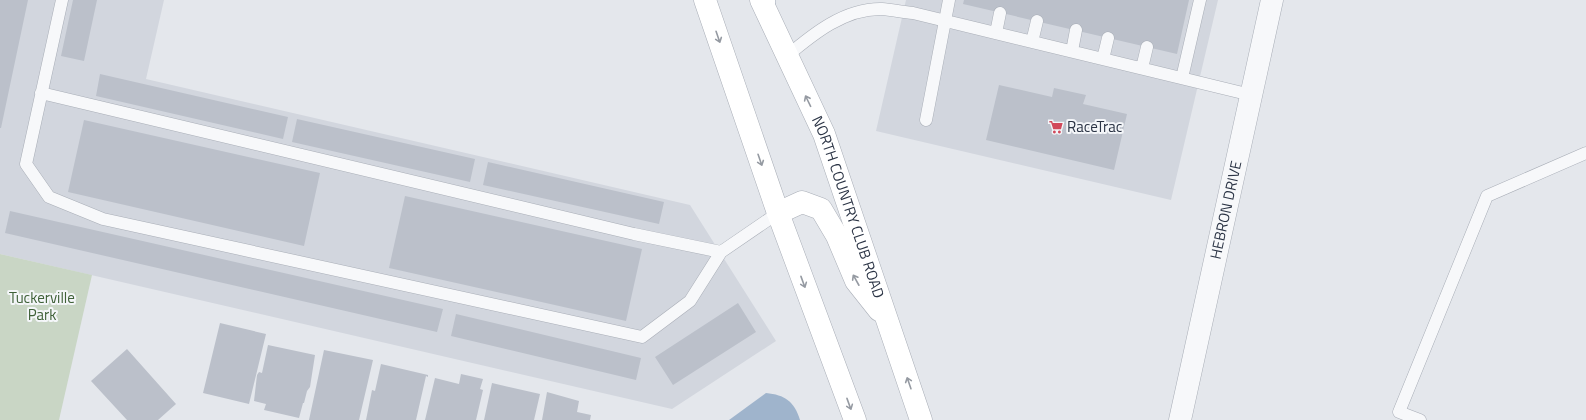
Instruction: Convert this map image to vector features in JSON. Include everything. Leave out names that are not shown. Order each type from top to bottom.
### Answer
[{"type":"main road","points":[[705,0],[778,213],[855,420]]},
{"type":"main road","name":"NORTH COUNTRY CLUB ROAD","points":[[763,1],[824,134],[921,420]]},
{"type":"main road","points":[[778,213],[802,202],[821,209],[837,236],[856,281],[888,322]]},
{"type":"street","name":"HEBRON DRIVE","points":[[1180,420],[1272,0]]},
{"type":"lane","points":[[62,0],[26,164],[48,197],[103,218],[642,337],[690,301],[721,252],[778,213]]},
{"type":"lane","points":[[926,120],[949,0]]},
{"type":"lane","points":[[1182,78],[1200,0]]},
{"type":"lane","points":[[787,56],[817,30],[859,13],[881,9],[913,13],[1251,94]]},
{"type":"lane","points":[[996,33],[1000,13]]},
{"type":"lane","points":[[1032,42],[1037,21]]},
{"type":"lane","points":[[1072,51],[1076,30]]},
{"type":"lane","points":[[1103,59],[1108,38]]},
{"type":"lane","points":[[1142,68],[1147,47]]},
{"type":"lane","points":[[42,93],[626,232],[721,252]]},
{"type":"lane","points":[[1420,420],[1397,416],[1487,196],[1586,154]]},
{"type":"shaded area","points":[[0,0],[164,0],[146,79],[690,205],[776,341],[672,409],[0,254]]},
{"type":"shaded area","points":[[906,0],[1218,0],[1171,200],[876,131]]},
{"type":"green space","name":"Tuckerville Park","points":[[0,254],[92,275],[59,420],[0,420]]},
{"type":"water","points":[[766,393],[778,395],[788,400],[798,413],[800,420],[729,420]]},
{"type":"building","points":[[0,0],[28,0],[1,128],[0,128]]},
{"type":"building","points":[[73,0],[97,0],[84,61],[61,56]]},
{"type":"building","points":[[964,0],[1189,0],[1177,54],[963,4]]},
{"type":"building","points":[[100,74],[288,117],[283,139],[96,96]]},
{"type":"building","name":"RaceTrac","points":[[999,85],[1052,97],[1054,88],[1086,95],[1083,104],[1127,114],[1114,170],[986,140]]},
{"type":"building","points":[[297,119],[475,159],[470,182],[292,142]]},
{"type":"building","points":[[84,120],[320,173],[304,246],[68,192]]},
{"type":"building","points":[[488,162],[664,202],[659,224],[483,185]]},
{"type":"building","points":[[405,196],[642,249],[626,321],[389,268]]},
{"type":"building","points":[[10,211],[443,309],[437,332],[5,233]]},
{"type":"building","points":[[738,303],[756,332],[673,385],[655,357]]},
{"type":"building","points":[[456,314],[641,358],[636,380],[451,336]]},
{"type":"building","points":[[220,323],[266,334],[249,404],[203,393]]},
{"type":"building","points":[[268,345],[315,355],[310,387],[307,391],[299,418],[264,410],[266,404],[254,401],[257,375],[259,372],[262,373]]},
{"type":"building","points":[[127,349],[176,404],[158,420],[127,420],[91,381]]},
{"type":"building","points":[[324,350],[373,360],[359,420],[309,420]]},
{"type":"building","points":[[381,364],[428,375],[428,377],[426,376],[416,420],[366,420],[372,390],[375,391]]},
{"type":"building","points":[[461,374],[483,379],[480,389],[483,390],[476,420],[425,420],[435,378],[459,384]]},
{"type":"building","points":[[492,383],[540,394],[534,420],[484,420]]},
{"type":"building","points":[[547,392],[579,401],[577,412],[591,415],[590,420],[542,420]]},
{"type":"place","name":"RaceTrac","points":[[1056,127]]}]
